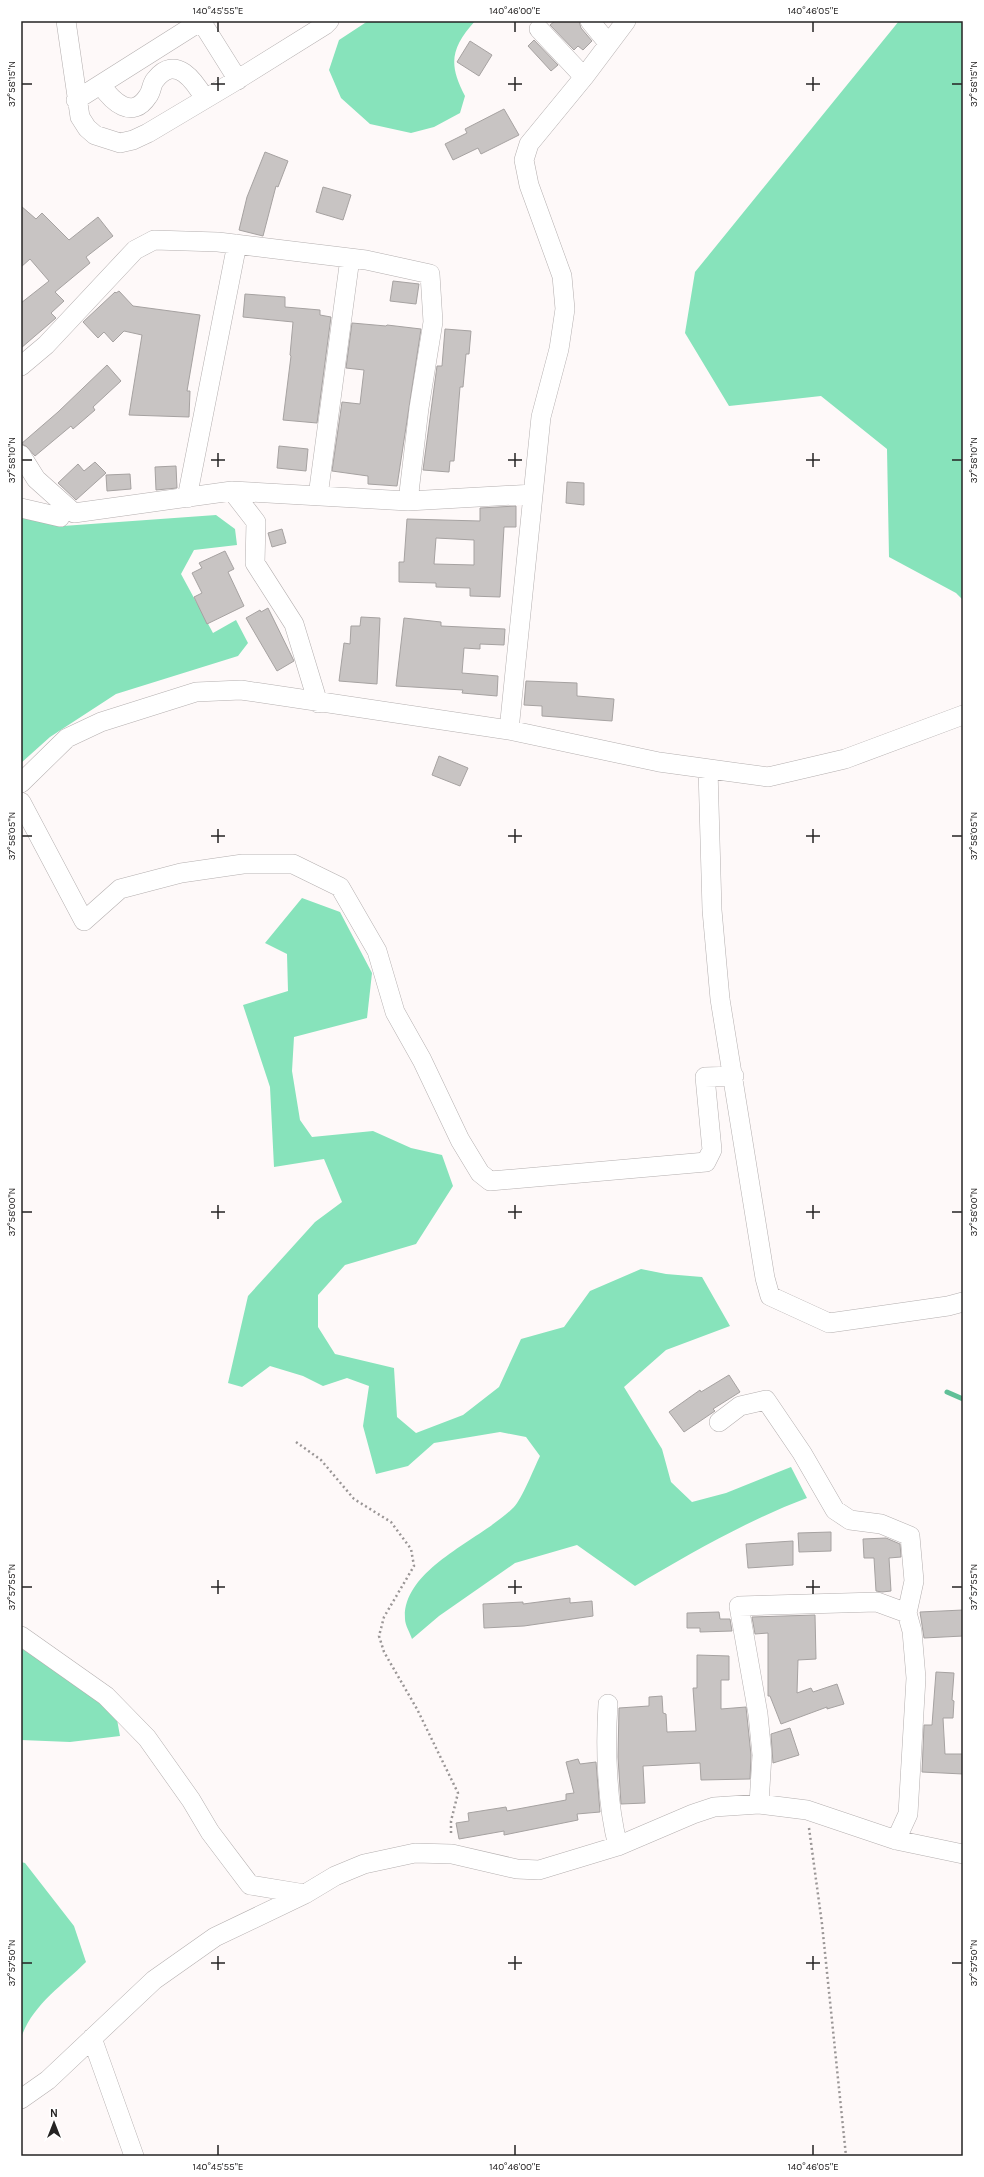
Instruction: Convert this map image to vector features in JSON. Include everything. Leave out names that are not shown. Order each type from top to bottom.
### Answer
[{"type":"street","points":[[76,100],[201,21],[238,80]]},
{"type":"street","points":[[67,23],[76,100],[80,116],[87,128],[95,135],[120,143],[148,133],[205,100],[329,21]]},
{"type":"street","points":[[590,21],[608,43]]},
{"type":"street","points":[[509,730],[541,417],[559,349],[564,309],[562,276],[529,185],[524,160],[529,144],[584,77],[626,21]]},
{"type":"street","points":[[540,29],[584,77]]},
{"type":"street","points":[[101,85],[110,98],[120,106],[132,107],[142,103],[149,95],[155,79],[162,73],[179,70],[188,75],[196,83],[205,100]]},
{"type":"street","points":[[21,366],[46,345],[135,250],[154,240],[237,244],[350,258],[430,274],[433,322],[417,422],[408,501]]},
{"type":"street","points":[[187,498],[237,244]]},
{"type":"street","points":[[318,496],[350,258]]},
{"type":"street","points":[[21,455],[36,479],[74,513],[232,491],[408,501],[533,494]]},
{"type":"street","points":[[232,491],[256,522],[255,563],[294,624],[318,703]]},
{"type":"street","points":[[21,508],[60,517],[66,507]]},
{"type":"street","points":[[21,783],[67,738],[101,722],[196,692],[241,690],[318,703],[509,730],[659,762],[768,777],[844,759],[963,715]]},
{"type":"street","points":[[708,769],[712,910],[720,999],[734,1076],[765,1278],[770,1296],[829,1323],[948,1306],[963,1302]]},
{"type":"street","points":[[21,802],[84,922],[120,889],[181,873],[243,864],[293,864],[340,887],[377,951],[395,1012],[422,1060],[460,1140],[480,1173],[490,1181],[706,1162],[712,1150],[705,1077],[734,1076]]},
{"type":"street","points":[[719,1422],[740,1406],[766,1400],[802,1453],[835,1510],[850,1520],[880,1524],[910,1536],[914,1581],[907,1613],[912,1631],[916,1678],[908,1814],[896,1840]]},
{"type":"street","points":[[759,1804],[762,1755],[759,1721],[739,1606],[877,1602],[907,1613]]},
{"type":"street","points":[[21,1636],[106,1696],[147,1738],[191,1800],[210,1832],[250,1885],[305,1894]]},
{"type":"street","points":[[608,1704],[606,1726],[611,1822],[618,1846]]},
{"type":"street","points":[[21,2099],[48,2080],[154,1980],[215,1937],[305,1894],[335,1876],[364,1864],[415,1853],[452,1854],[517,1869],[540,1870],[618,1846],[693,1814],[714,1807],[759,1804],[807,1810],[896,1840],[963,1854]]},
{"type":"street","points":[[92,2038],[134,2156]]},
{"type":"path","points":[[296,1442],[321,1460],[354,1499],[391,1522],[411,1549],[414,1566],[384,1617],[380,1636],[384,1652],[417,1709],[458,1792],[451,1821],[452,1854]]},
{"type":"path","points":[[807,1810],[822,1924],[846,2156]]},
{"type":"green space","points":[[368,21],[475,21],[461,40],[455,57],[454,65],[456,75],[465,96],[460,113],[434,127],[411,133],[370,124],[341,98],[329,70],[339,40]]},
{"type":"green space","points":[[899,21],[963,21],[963,600],[956,593],[889,557],[887,449],[821,396],[729,406],[685,333],[695,272]]},
{"type":"green space","points":[[21,513],[63,526],[216,515],[235,529],[237,545],[194,550],[181,574],[213,633],[236,620],[248,643],[238,656],[116,694],[50,737],[21,763]]},
{"type":"green space","points":[[302,898],[340,912],[372,973],[367,1018],[294,1037],[292,1071],[300,1120],[312,1137],[373,1131],[411,1148],[442,1155],[453,1186],[416,1244],[345,1265],[318,1295],[318,1327],[335,1354],[394,1368],[397,1417],[416,1433],[463,1415],[499,1387],[521,1339],[564,1327],[590,1291],[641,1269],[666,1274],[702,1277],[730,1326],[666,1350],[624,1387],[662,1449],[671,1482],[692,1502],[726,1493],[791,1467],[807,1498],[741,1527],[635,1586],[577,1545],[515,1563],[439,1616],[412,1639],[405,1619],[408,1601],[416,1584],[447,1556],[500,1519],[514,1507],[524,1491],[540,1456],[526,1437],[500,1432],[434,1443],[408,1466],[376,1474],[363,1426],[369,1386],[347,1378],[323,1386],[303,1376],[270,1366],[242,1387],[228,1383],[248,1296],[315,1222],[342,1202],[324,1159],[274,1167],[270,1087],[243,1005],[288,991],[287,954],[265,943]]},
{"type":"green space","points":[[21,1642],[116,1714],[120,1736],[70,1742],[21,1740]]},
{"type":"green space","points":[[21,1862],[25,1863],[74,1926],[86,1962],[58,1987],[40,2006],[26,2026],[21,2038]]},
{"type":"building","points":[[555,21],[579,21],[581,28],[592,41],[583,50],[578,46],[574,50],[550,25]]},
{"type":"building","points":[[534,40],[558,65],[551,71],[528,46]]},
{"type":"building","points":[[470,41],[492,55],[479,76],[457,62]]},
{"type":"building","points":[[504,109],[519,135],[481,154],[478,148],[453,160],[445,144],[467,133],[465,129]]},
{"type":"building","points":[[265,152],[288,161],[278,187],[276,186],[263,236],[239,230],[247,197]]},
{"type":"building","points":[[323,187],[351,195],[343,220],[316,212]]},
{"type":"building","points":[[21,206],[36,219],[42,213],[69,240],[98,217],[113,236],[86,257],[90,263],[55,292],[64,301],[51,313],[56,318],[21,348],[21,303],[49,281],[30,259],[21,267]]},
{"type":"building","points":[[393,281],[419,284],[416,304],[390,301]]},
{"type":"building","points":[[119,291],[133,306],[200,315],[187,391],[190,391],[189,417],[129,415],[142,335],[124,331],[113,342],[104,332],[98,338],[83,322],[115,292],[116,293]]},
{"type":"building","points":[[245,294],[285,297],[285,307],[320,310],[320,315],[331,317],[317,423],[283,420],[291,356],[293,322],[243,317]]},
{"type":"building","points":[[352,323],[421,329],[397,486],[368,484],[368,476],[332,471],[342,402],[360,404],[364,370],[346,368]]},
{"type":"building","points":[[445,329],[471,331],[469,354],[466,354],[463,387],[460,387],[454,461],[450,461],[449,472],[423,470],[437,366],[442,366]]},
{"type":"building","points":[[107,365],[121,381],[93,407],[95,410],[73,429],[71,426],[35,456],[26,446],[21,444],[58,412]]},
{"type":"building","points":[[279,446],[308,449],[306,471],[277,468]]},
{"type":"building","points":[[95,462],[106,473],[76,500],[58,483],[78,464],[84,471]]},
{"type":"building","points":[[176,466],[177,488],[156,490],[155,467]]},
{"type":"building","points":[[130,474],[131,489],[107,491],[106,475]]},
{"type":"building","points":[[567,482],[584,483],[584,505],[566,503]]},
{"type":"building","points":[[516,506],[516,527],[504,527],[500,597],[470,596],[470,588],[436,587],[436,583],[399,582],[399,562],[404,562],[407,519],[480,521],[480,508]],"holes":[[[436,538],[474,540],[474,565],[434,564]]]},
{"type":"building","points":[[282,529],[286,543],[272,547],[268,533]]},
{"type":"building","points":[[225,551],[234,569],[228,572],[244,606],[207,624],[194,597],[202,593],[192,573],[202,568],[199,563]]},
{"type":"building","points":[[268,608],[294,661],[277,671],[246,618],[260,610],[261,612]]},
{"type":"building","points":[[361,617],[380,618],[377,684],[339,681],[344,643],[350,644],[351,626],[360,626]]},
{"type":"building","points":[[404,618],[441,622],[441,626],[505,629],[504,645],[480,644],[480,649],[464,648],[462,673],[498,676],[497,696],[462,693],[463,690],[396,686]]},
{"type":"building","points":[[526,681],[577,683],[577,696],[614,699],[612,721],[542,716],[542,706],[524,705]]},
{"type":"building","points":[[439,756],[468,768],[460,786],[432,775]]},
{"type":"building","points":[[729,1375],[740,1392],[713,1409],[715,1411],[684,1432],[669,1412],[700,1390],[701,1392]]},
{"type":"building","points":[[831,1532],[831,1551],[799,1552],[798,1533]]},
{"type":"building","points":[[886,1538],[900,1544],[901,1557],[889,1558],[891,1591],[882,1592],[876,1591],[874,1558],[864,1558],[863,1539]]},
{"type":"building","points":[[793,1541],[793,1565],[748,1568],[746,1544]]},
{"type":"building","points":[[570,1598],[570,1603],[592,1601],[593,1616],[524,1626],[484,1628],[483,1604],[523,1602],[523,1604]]},
{"type":"building","points":[[963,1610],[963,1636],[924,1638],[920,1612]]},
{"type":"building","points":[[719,1612],[720,1619],[730,1619],[732,1631],[700,1632],[700,1628],[687,1628],[687,1613]]},
{"type":"building","points":[[815,1615],[816,1659],[798,1660],[797,1693],[811,1688],[813,1692],[837,1684],[844,1704],[827,1709],[827,1707],[781,1724],[770,1696],[768,1696],[768,1633],[755,1634],[752,1617]]},
{"type":"building","points":[[697,1655],[729,1656],[729,1680],[721,1680],[721,1709],[746,1707],[751,1755],[750,1779],[701,1780],[700,1763],[643,1766],[645,1803],[621,1804],[618,1757],[619,1708],[649,1706],[649,1697],[662,1696],[663,1713],[666,1714],[667,1732],[696,1731],[693,1688],[697,1688]]},
{"type":"building","points":[[936,1672],[954,1673],[952,1700],[954,1701],[953,1718],[943,1718],[945,1754],[963,1754],[963,1774],[922,1772],[924,1725],[932,1725]]},
{"type":"building","points":[[790,1728],[799,1755],[773,1763],[771,1734]]},
{"type":"building","points":[[578,1759],[580,1764],[596,1762],[600,1812],[577,1814],[578,1820],[504,1835],[504,1831],[459,1839],[456,1823],[469,1821],[468,1813],[506,1807],[507,1811],[566,1800],[566,1794],[574,1793],[566,1762]]},
{"type":"waterway","points":[[947,1392],[963,1399]]}]
